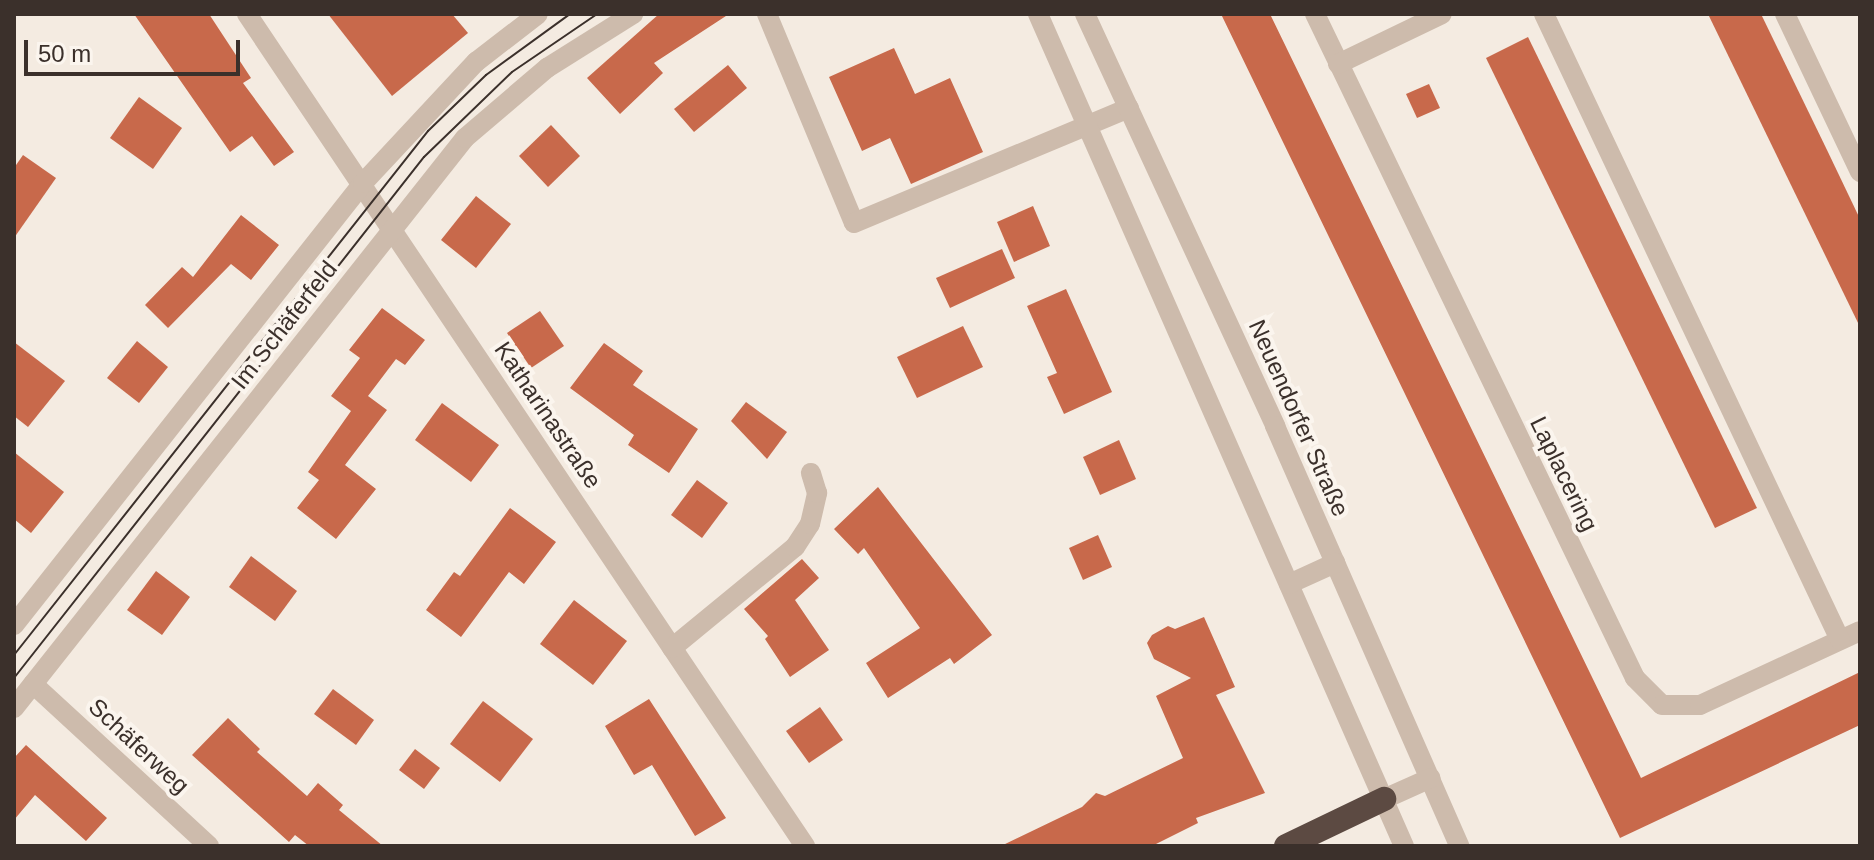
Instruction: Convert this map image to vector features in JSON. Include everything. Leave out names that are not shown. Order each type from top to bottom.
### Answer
[{"type":"highway","points":[[1286,846],[1384,799]]},
{"type":"street","name":"Katharinastraße","points":[[247,14],[805,846]]},
{"type":"street","name":"Im Schäferfeld","points":[[14,625],[363,183],[476,62],[538,14]]},
{"type":"street","name":"Im Schäferfeld","points":[[14,708],[465,138],[547,68],[633,14]]},
{"type":"street","points":[[767,14],[854,223],[1129,108]]},
{"type":"street","points":[[1038,14],[1404,846]]},
{"type":"street","name":"Neuendorfer Straße","points":[[1085,14],[1335,563],[1459,846]]},
{"type":"street","name":"Laplacering","points":[[1315,14],[1635,678],[1662,705],[1700,705],[1860,631]]},
{"type":"street","points":[[1338,64],[1442,14]]},
{"type":"street","points":[[1544,14],[1840,640]]},
{"type":"street","points":[[1785,14],[1860,172]]},
{"type":"street","points":[[672,648],[795,547],[810,524],[817,493],[811,473]]},
{"type":"street","points":[[1289,584],[1335,563]]},
{"type":"street","name":"Schäferweg","points":[[33,684],[209,846]]},
{"type":"street","points":[[1384,799],[1431,778]]},
{"type":"building","points":[[134,14],[209,14],[251,78],[243,83],[294,152],[274,166],[252,136],[230,152]]},
{"type":"building","points":[[328,14],[452,14],[468,33],[392,96]]},
{"type":"building","points":[[659,14],[729,14],[654,63],[663,73],[620,114],[587,78]]},
{"type":"building","points":[[1221,14],[1270,14],[1641,778],[1860,672],[1860,725],[1620,838]]},
{"type":"building","points":[[1708,14],[1761,14],[1860,219],[1860,327]]},
{"type":"building","points":[[1528,37],[1757,508],[1715,528],[1486,58]]},
{"type":"building","points":[[894,48],[915,94],[950,78],[983,152],[911,184],[890,138],[862,151],[829,77]]},
{"type":"building","points":[[728,65],[747,88],[694,132],[674,109]]},
{"type":"building","points":[[1429,84],[1440,108],[1417,118],[1406,94]]},
{"type":"building","points":[[139,97],[182,128],[153,169],[110,138]]},
{"type":"building","points":[[551,125],[580,156],[548,187],[519,156]]},
{"type":"building","points":[[23,155],[56,178],[14,238],[14,168]]},
{"type":"building","points":[[476,196],[511,224],[476,268],[441,240]]},
{"type":"building","points":[[1033,206],[1050,246],[1014,262],[997,222]]},
{"type":"building","points":[[241,215],[279,245],[251,280],[231,264],[168,328],[145,305],[182,267],[193,277]]},
{"type":"building","points":[[1002,249],[1015,278],[950,308],[936,278]]},
{"type":"building","points":[[1066,289],[1112,392],[1064,414],[1047,377],[1057,373],[1027,306]]},
{"type":"building","points":[[382,308],[425,340],[405,365],[396,359],[368,396],[387,410],[345,465],[376,489],[336,539],[297,508],[319,480],[308,472],[351,411],[331,396],[360,358],[349,350]]},
{"type":"building","points":[[540,311],[564,346],[531,368],[507,333]]},
{"type":"building","points":[[963,326],[983,367],[917,398],[897,357]]},
{"type":"building","points":[[137,341],[168,367],[139,403],[107,378]]},
{"type":"building","points":[[14,342],[65,381],[28,427],[14,416]]},
{"type":"building","points":[[604,343],[643,371],[633,385],[698,429],[669,473],[628,445],[634,435],[570,388]]},
{"type":"building","points":[[746,402],[787,432],[767,459],[731,421]]},
{"type":"building","points":[[442,403],[499,445],[471,482],[415,440]]},
{"type":"building","points":[[1119,440],[1136,479],[1100,495],[1083,457]]},
{"type":"building","points":[[14,452],[64,492],[31,533],[14,519]]},
{"type":"building","points":[[697,480],[728,503],[702,538],[671,515]]},
{"type":"building","points":[[878,487],[992,635],[954,664],[950,658],[888,698],[866,663],[920,628],[864,548],[858,554],[834,529]]},
{"type":"building","points":[[510,508],[556,542],[524,584],[509,572],[461,637],[426,610],[454,572],[460,576]]},
{"type":"building","points":[[1098,535],[1112,567],[1083,580],[1069,548]]},
{"type":"building","points":[[251,556],[297,591],[275,621],[229,587]]},
{"type":"building","points":[[802,559],[819,578],[795,600],[829,650],[790,677],[765,639],[768,636],[744,609]]},
{"type":"building","points":[[156,571],[190,597],[162,635],[127,610]]},
{"type":"building","points":[[574,600],[627,641],[593,685],[540,644]]},
{"type":"building","points":[[1204,617],[1235,687],[1216,695],[1265,793],[1196,818],[1198,823],[1152,846],[1001,846],[1082,807],[1096,793],[1105,796],[1183,758],[1156,696],[1191,678],[1154,659],[1147,643],[1152,635],[1168,626],[1175,629]]},
{"type":"building","points":[[333,689],[374,720],[356,745],[314,714]]},
{"type":"building","points":[[649,699],[726,818],[695,836],[652,765],[634,775],[605,726]]},
{"type":"building","points":[[483,701],[533,739],[500,782],[450,744]]},
{"type":"building","points":[[820,707],[843,740],[809,763],[786,731]]},
{"type":"building","points":[[228,718],[260,749],[257,752],[307,796],[318,783],[343,805],[339,810],[383,846],[309,846],[295,835],[289,842],[192,755]]},
{"type":"building","points":[[26,745],[107,818],[86,841],[35,795],[14,820],[14,758]]},
{"type":"building","points":[[415,749],[440,768],[424,789],[399,770]]},
{"type":"tram line","points":[[14,655],[428,131],[486,75],[570,14]]},
{"type":"tram line","points":[[14,678],[424,157],[512,72],[597,14]]}]
